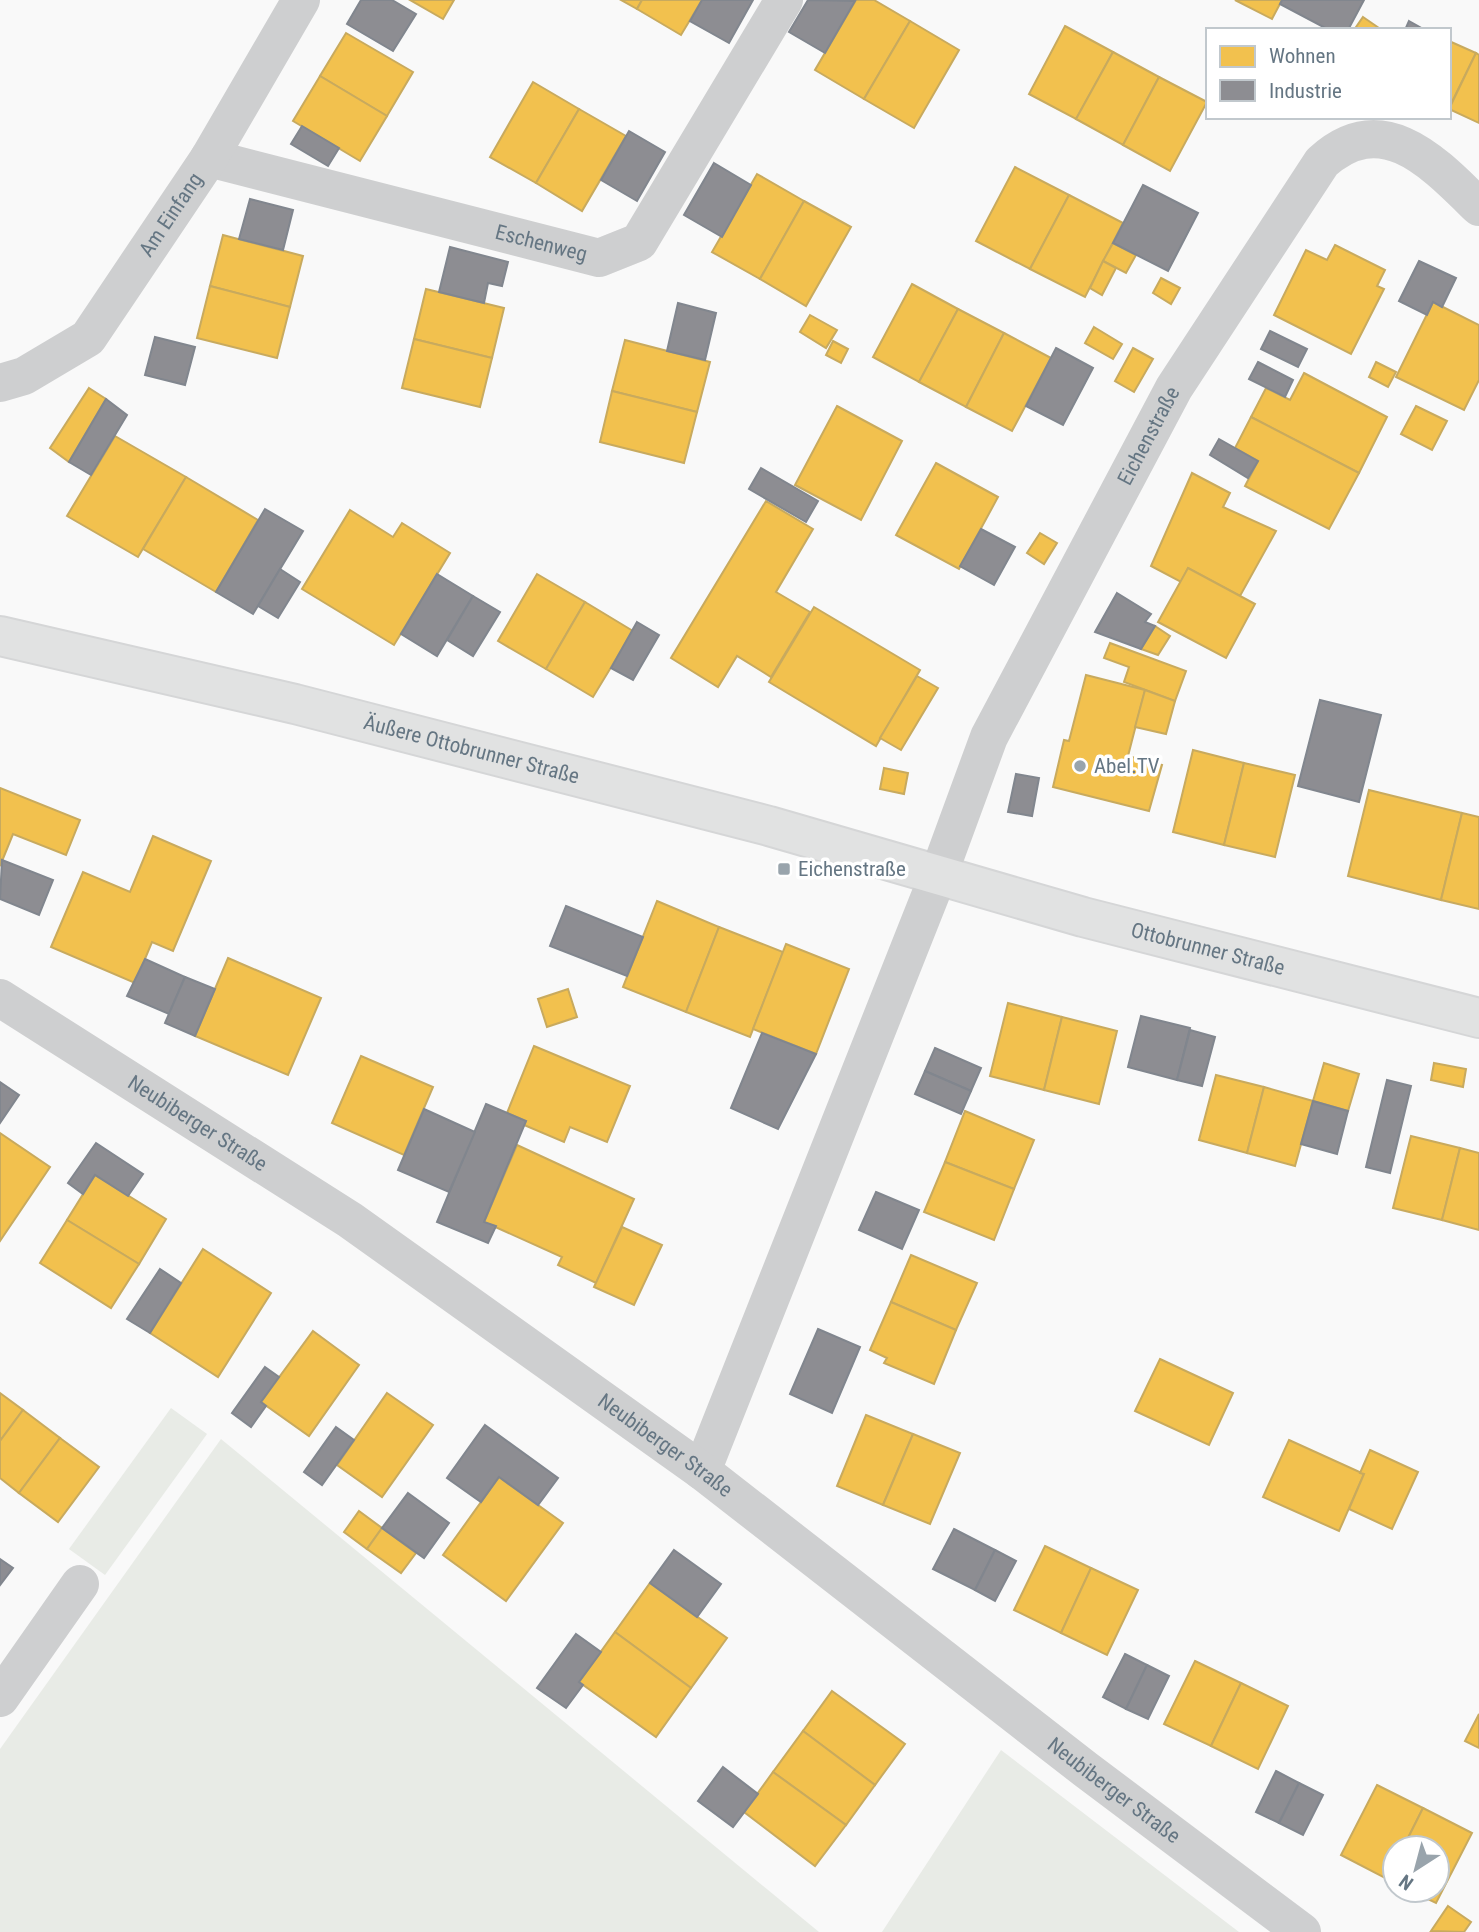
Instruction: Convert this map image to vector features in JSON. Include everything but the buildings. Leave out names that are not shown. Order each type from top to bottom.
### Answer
[{"type":"main road","name":"Äußere Ottobrunner Straße","points":[[0,636],[295,704],[769,826],[938,876]]},
{"type":"main road","name":"Ottobrunner Straße","points":[[938,876],[1083,917],[1479,1018]]},
{"type":"street","name":"Am Einfang","points":[[0,383],[24,376],[88,338],[209,158],[300,0]]},
{"type":"street","name":"Eschenweg","points":[[209,158],[599,258],[639,242],[785,0]]},
{"type":"street","name":"Eichenstraße","points":[[702,1471],[938,876],[989,737],[1174,388],[1322,162],[1341,145],[1363,139],[1404,144],[1439,168],[1479,207]]},
{"type":"street","name":"Neubiberger Straße","points":[[0,998],[350,1220],[702,1471],[1084,1769],[1302,1932]]},
{"type":"street","points":[[0,1698],[80,1584]]},
{"type":"shaded area","points":[[171,1408],[207,1434],[105,1575],[69,1549]]},
{"type":"shaded area","points":[[221,1439],[819,1932],[0,1932],[0,1749]]},
{"type":"shaded area","points":[[1001,1750],[1239,1932],[882,1932]]},
{"type":"place","name":"Abel.TV","points":[[1080,766]]},
{"type":"place","name":"Eichenstraße","points":[[784,869]]}]
